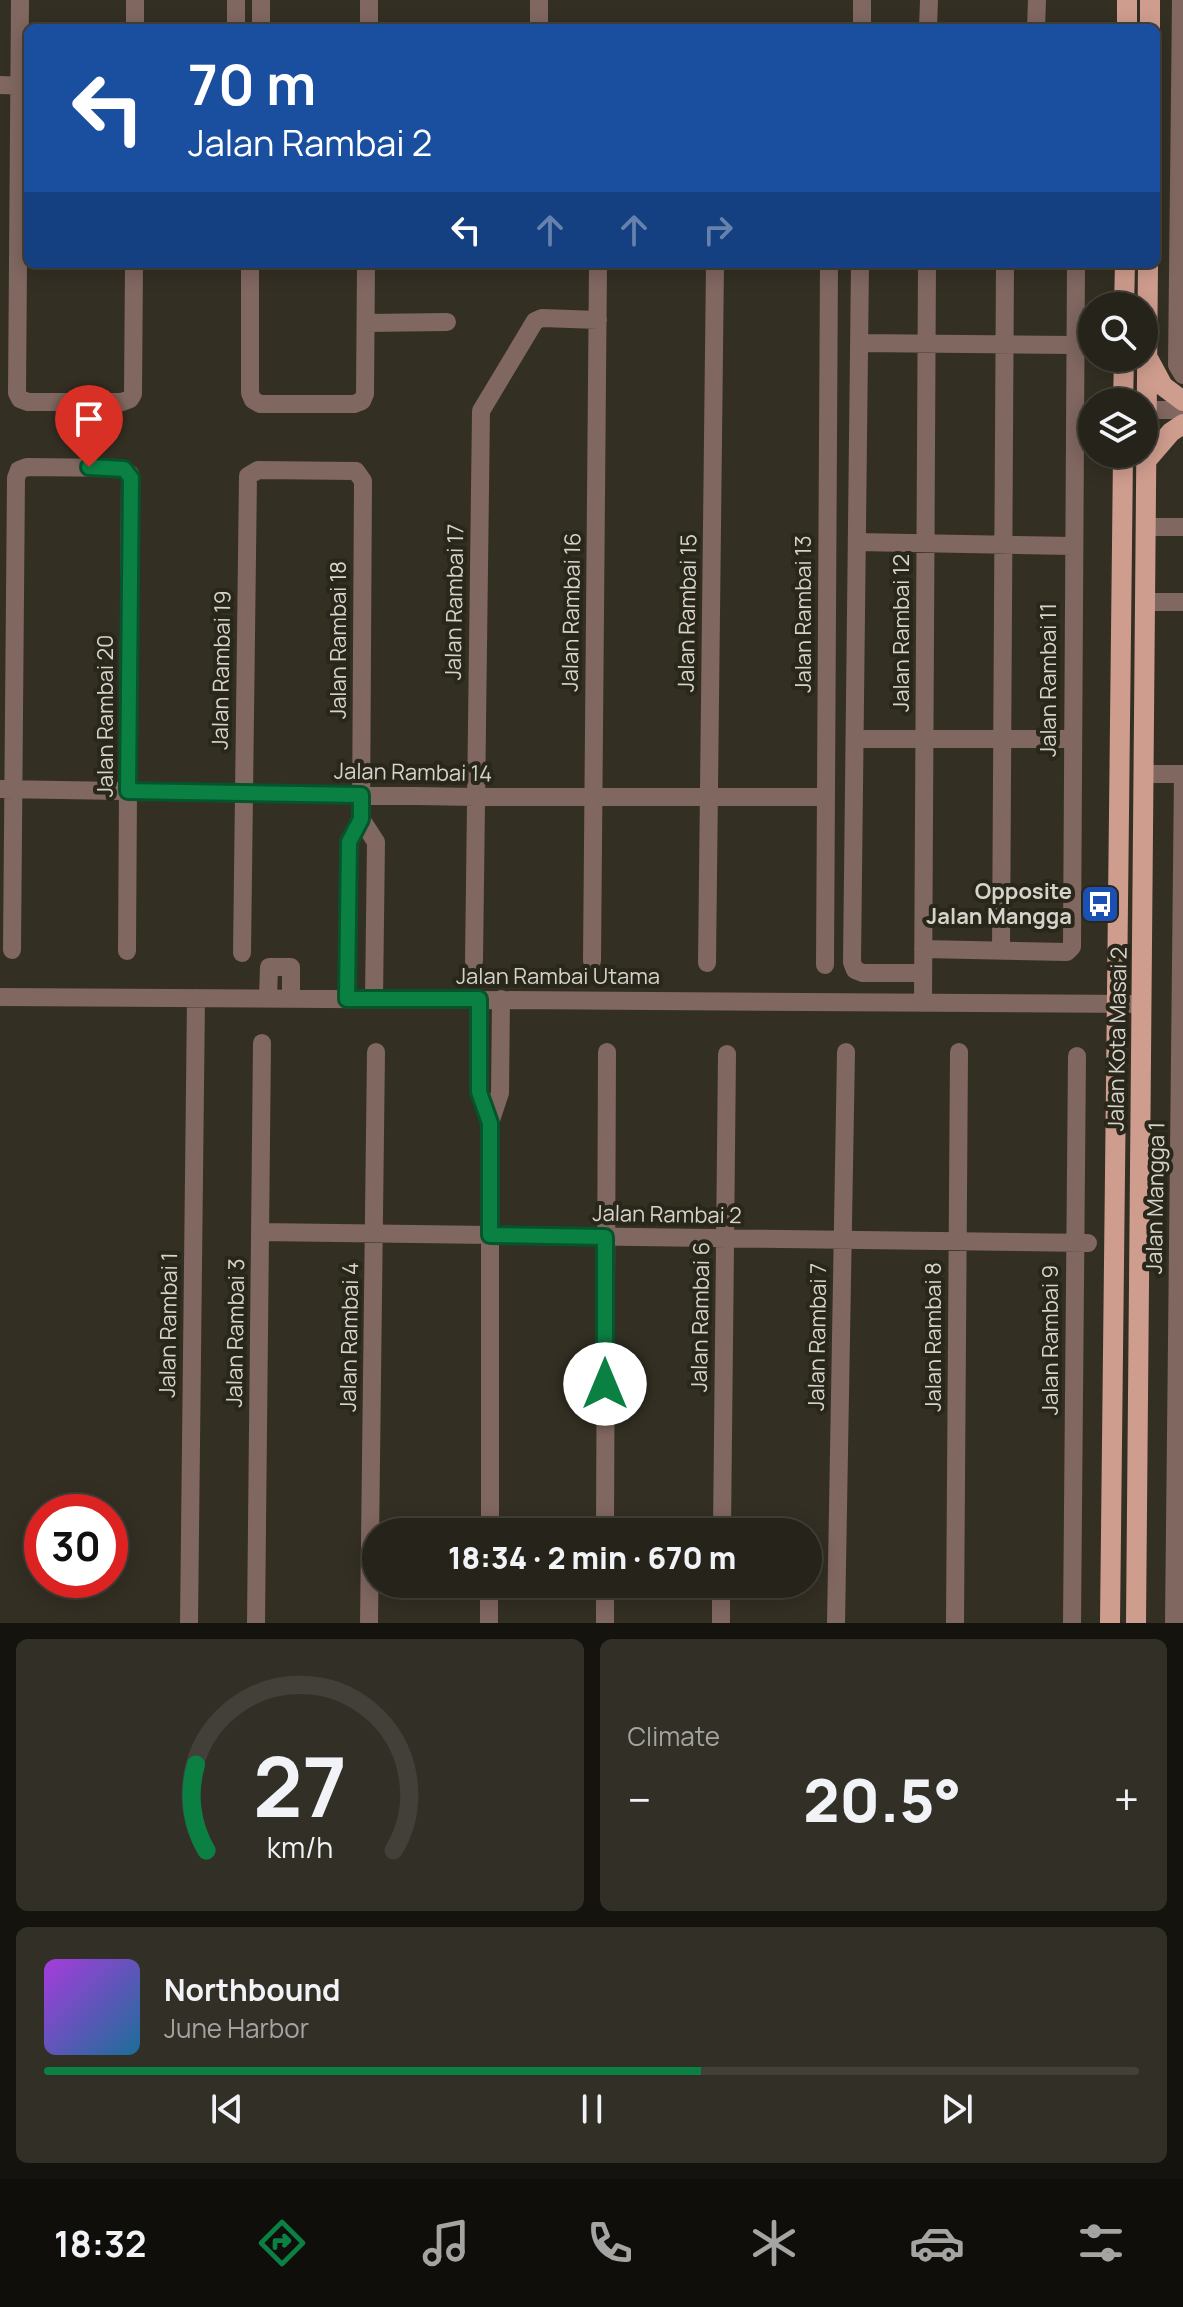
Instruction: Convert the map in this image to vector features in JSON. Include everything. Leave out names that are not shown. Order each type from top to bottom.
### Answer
[{"type":"main road","points":[[1127,0],[1127,24]]},
{"type":"main road","points":[[1150,0],[1150,24]]},
{"type":"main road","points":[[1124,292],[1125,268]]},
{"type":"main road","name":"Jalan Kota Masai 2","points":[[1148,268],[1148,292]]},
{"type":"main road","points":[[1156,372],[1163,386],[1183,401]]},
{"type":"main road","points":[[1158,446],[1183,424]]},
{"type":"main road","name":"Jalan Kota Masai 2","points":[[1110,1623],[1123,468]]},
{"type":"main road","name":"Jalan Kota Masai 2","points":[[1136,1623],[1146,468]]},
{"type":"main road","points":[[1112,1444],[1137,1444]]},
{"type":"street","points":[[20,0],[24,86],[17,393],[20,399],[28,402],[122,402],[130,399],[133,394],[134,268]]},
{"type":"street","points":[[135,0],[135,24]]},
{"type":"street","points":[[236,0],[236,24]]},
{"type":"street","points":[[261,0],[261,24]]},
{"type":"street","points":[[369,0],[369,24]]},
{"type":"street","points":[[539,0],[539,24]]},
{"type":"street","points":[[862,0],[862,24]]},
{"type":"street","points":[[928,24],[929,0]]},
{"type":"street","points":[[1036,24],[1037,0]]},
{"type":"street","points":[[1181,0],[1177,365],[1183,375]]},
{"type":"street","points":[[0,85],[24,86]]},
{"type":"street","points":[[250,268],[250,397],[260,404],[354,404],[364,398],[366,268]]},
{"type":"street","name":"Jalan Rambai 16","points":[[592,961],[598,268]]},
{"type":"street","name":"Jalan Rambai 15","points":[[707,963],[715,268]]},
{"type":"street","name":"Jalan Rambai 13","points":[[825,965],[829,268]]},
{"type":"street","points":[[860,268],[853,966],[863,973],[923,973]]},
{"type":"street","name":"Jalan Rambai 12","points":[[923,1002],[927,268]]},
{"type":"street","points":[[1001,950],[1005,268]]},
{"type":"street","name":"Jalan Rambai 11","points":[[923,949],[1067,952],[1072,947],[1076,268]]},
{"type":"street","name":"Jalan Rambai 17","points":[[474,961],[481,408],[535,321],[542,318],[598,320]]},
{"type":"street","points":[[366,323],[447,322]]},
{"type":"street","points":[[859,343],[1075,345]]},
{"type":"street","points":[[1158,410],[1183,410]]},
{"type":"street","name":"Jalan Rambai 20","points":[[6,790],[16,479],[19,470],[27,467],[124,469],[130,474],[131,481],[127,951]]},
{"type":"street","name":"Jalan Rambai 19","points":[[242,953],[248,483],[251,473],[258,470],[337,470],[356,471],[362,477],[363,484]]},
{"type":"street","name":"Jalan Rambai 18","points":[[361,819],[363,484]]},
{"type":"street","points":[[1146,527],[1183,527]]},
{"type":"street","points":[[857,542],[1073,546]]},
{"type":"street","points":[[1145,602],[1183,602]]},
{"type":"street","points":[[855,739],[1071,739]]},
{"type":"street","points":[[1143,774],[1183,774]]},
{"type":"street","name":"Jalan Mangga 1","points":[[1174,1623],[1179,1542],[1183,774]]},
{"type":"street","points":[[6,790],[12,950]]},
{"type":"street","name":"Jalan Rambai 14","points":[[6,790],[476,797],[826,797]]},
{"type":"street","points":[[347,999],[349,842],[361,819],[376,842],[374,999]]},
{"type":"street","points":[[348,886],[376,886]]},
{"type":"street","points":[[268,998],[269,967],[291,967],[291,998]]},
{"type":"street","name":"Jalan Rambai Utama","points":[[0,997],[1141,1004]]},
{"type":"street","name":"Jalan Rambai 1","points":[[189,1623],[196,998]]},
{"type":"street","points":[[479,999],[479,1092],[490,1123]]},
{"type":"street","points":[[490,1518],[490,1123],[500,1093],[501,999]]},
{"type":"street","name":"Jalan Rambai 3","points":[[256,1623],[262,1043]]},
{"type":"street","name":"Jalan Rambai 4","points":[[369,1623],[376,1052]]},
{"type":"street","points":[[605,1518],[607,1052]]},
{"type":"street","name":"Jalan Rambai 7","points":[[836,1623],[846,1052]]},
{"type":"street","name":"Jalan Rambai 8","points":[[955,1623],[959,1052]]},
{"type":"street","name":"Jalan Rambai 6","points":[[722,1518],[727,1054]]},
{"type":"street","name":"Jalan Rambai 9","points":[[1072,1623],[1081,1243],[1077,1056]]},
{"type":"street","name":"Jalan Rambai 2","points":[[260,1232],[1081,1243]]},
{"type":"street","points":[[489,1598],[489,1623]]},
{"type":"street","points":[[605,1598],[605,1623]]},
{"type":"street","points":[[721,1598],[721,1623]]},
{"type":"place","name":"Opposite Jalan Mangga","points":[[1100,904]]},
{"type":"route","points":[[89,467],[124,469],[131,478],[128,791],[361,795],[361,819],[349,842],[347,999],[479,999],[479,1092],[490,1123],[490,1235],[605,1237],[605,1384]]}]
